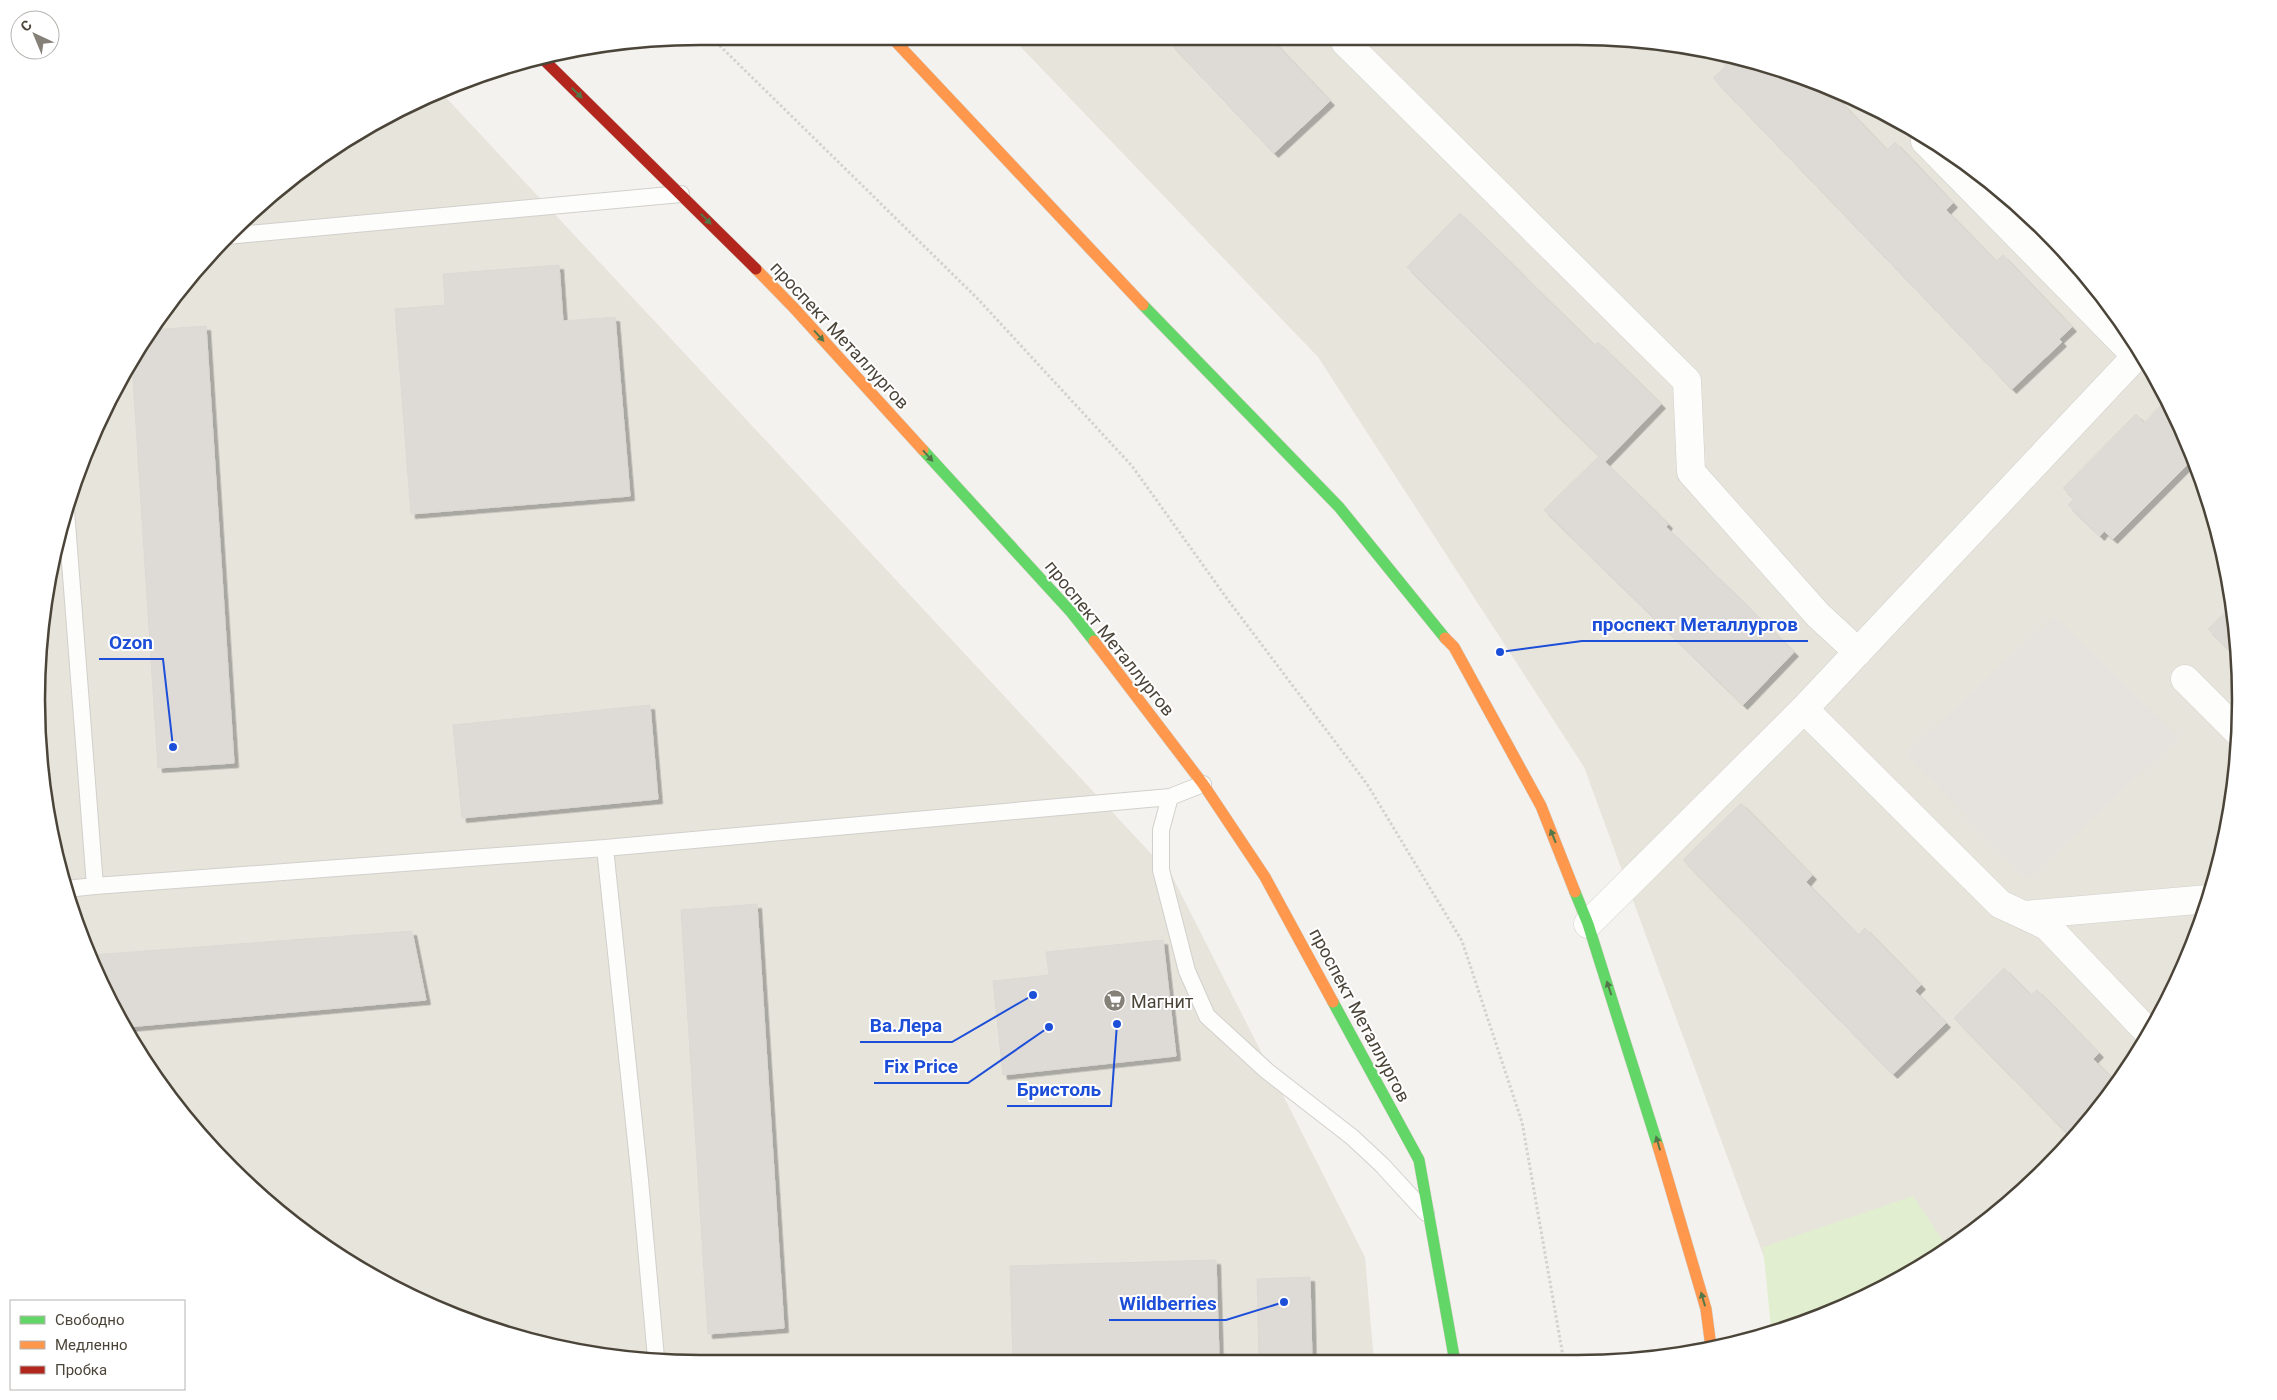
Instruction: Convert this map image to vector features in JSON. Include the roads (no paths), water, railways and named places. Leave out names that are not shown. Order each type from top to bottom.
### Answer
[{"type":"street","points":[[899,45],[1160,323],[1339,506],[1442,635],[1454,647],[1540,806],[1588,924],[1656,1137],[1706,1309],[1711,1341]]},
{"type":"street","points":[[1348,45],[1687,380],[1691,472],[1818,615],[1858,652]]},
{"type":"street","name":"проспект Металлургов","points":[[549,63],[794,308],[1071,612],[1203,784],[1265,877],[1419,1160],[1454,1355]]},
{"type":"street","points":[[1936,152],[2125,341]]},
{"type":"street","points":[[1588,924],[1804,709],[2135,357]]},
{"type":"street","points":[[2185,678],[2231,725]]},
{"type":"street","points":[[1804,709],[2000,904],[2047,926],[2144,1028]]},
{"type":"street","points":[[2024,915],[2201,900]]},
{"type":"lane","points":[[239,235],[681,194]]},
{"type":"lane","points":[[67,529],[95,886]]},
{"type":"lane","points":[[73,888],[605,848],[1170,798],[1203,784]]},
{"type":"lane","points":[[1170,798],[1161,830],[1160,870],[1187,971],[1207,1016],[1267,1071],[1352,1137],[1382,1165],[1429,1216]]},
{"type":"lane","points":[[605,848],[640,1180],[656,1354]]},
{"type":"place","name":"проспект Металлургов","points":[[1500,652]]},
{"type":"place","name":"Ozon","points":[[173,747]]},
{"type":"place","name":"Ва.Лера","points":[[1033,995]]},
{"type":"place","name":"Магнит","points":[[1115,1001]]},
{"type":"place","name":"Бристоль","points":[[1117,1024]]},
{"type":"place","name":"Fix Price","points":[[1049,1027]]},
{"type":"place","name":"Wildberries","points":[[1284,1302]]}]
